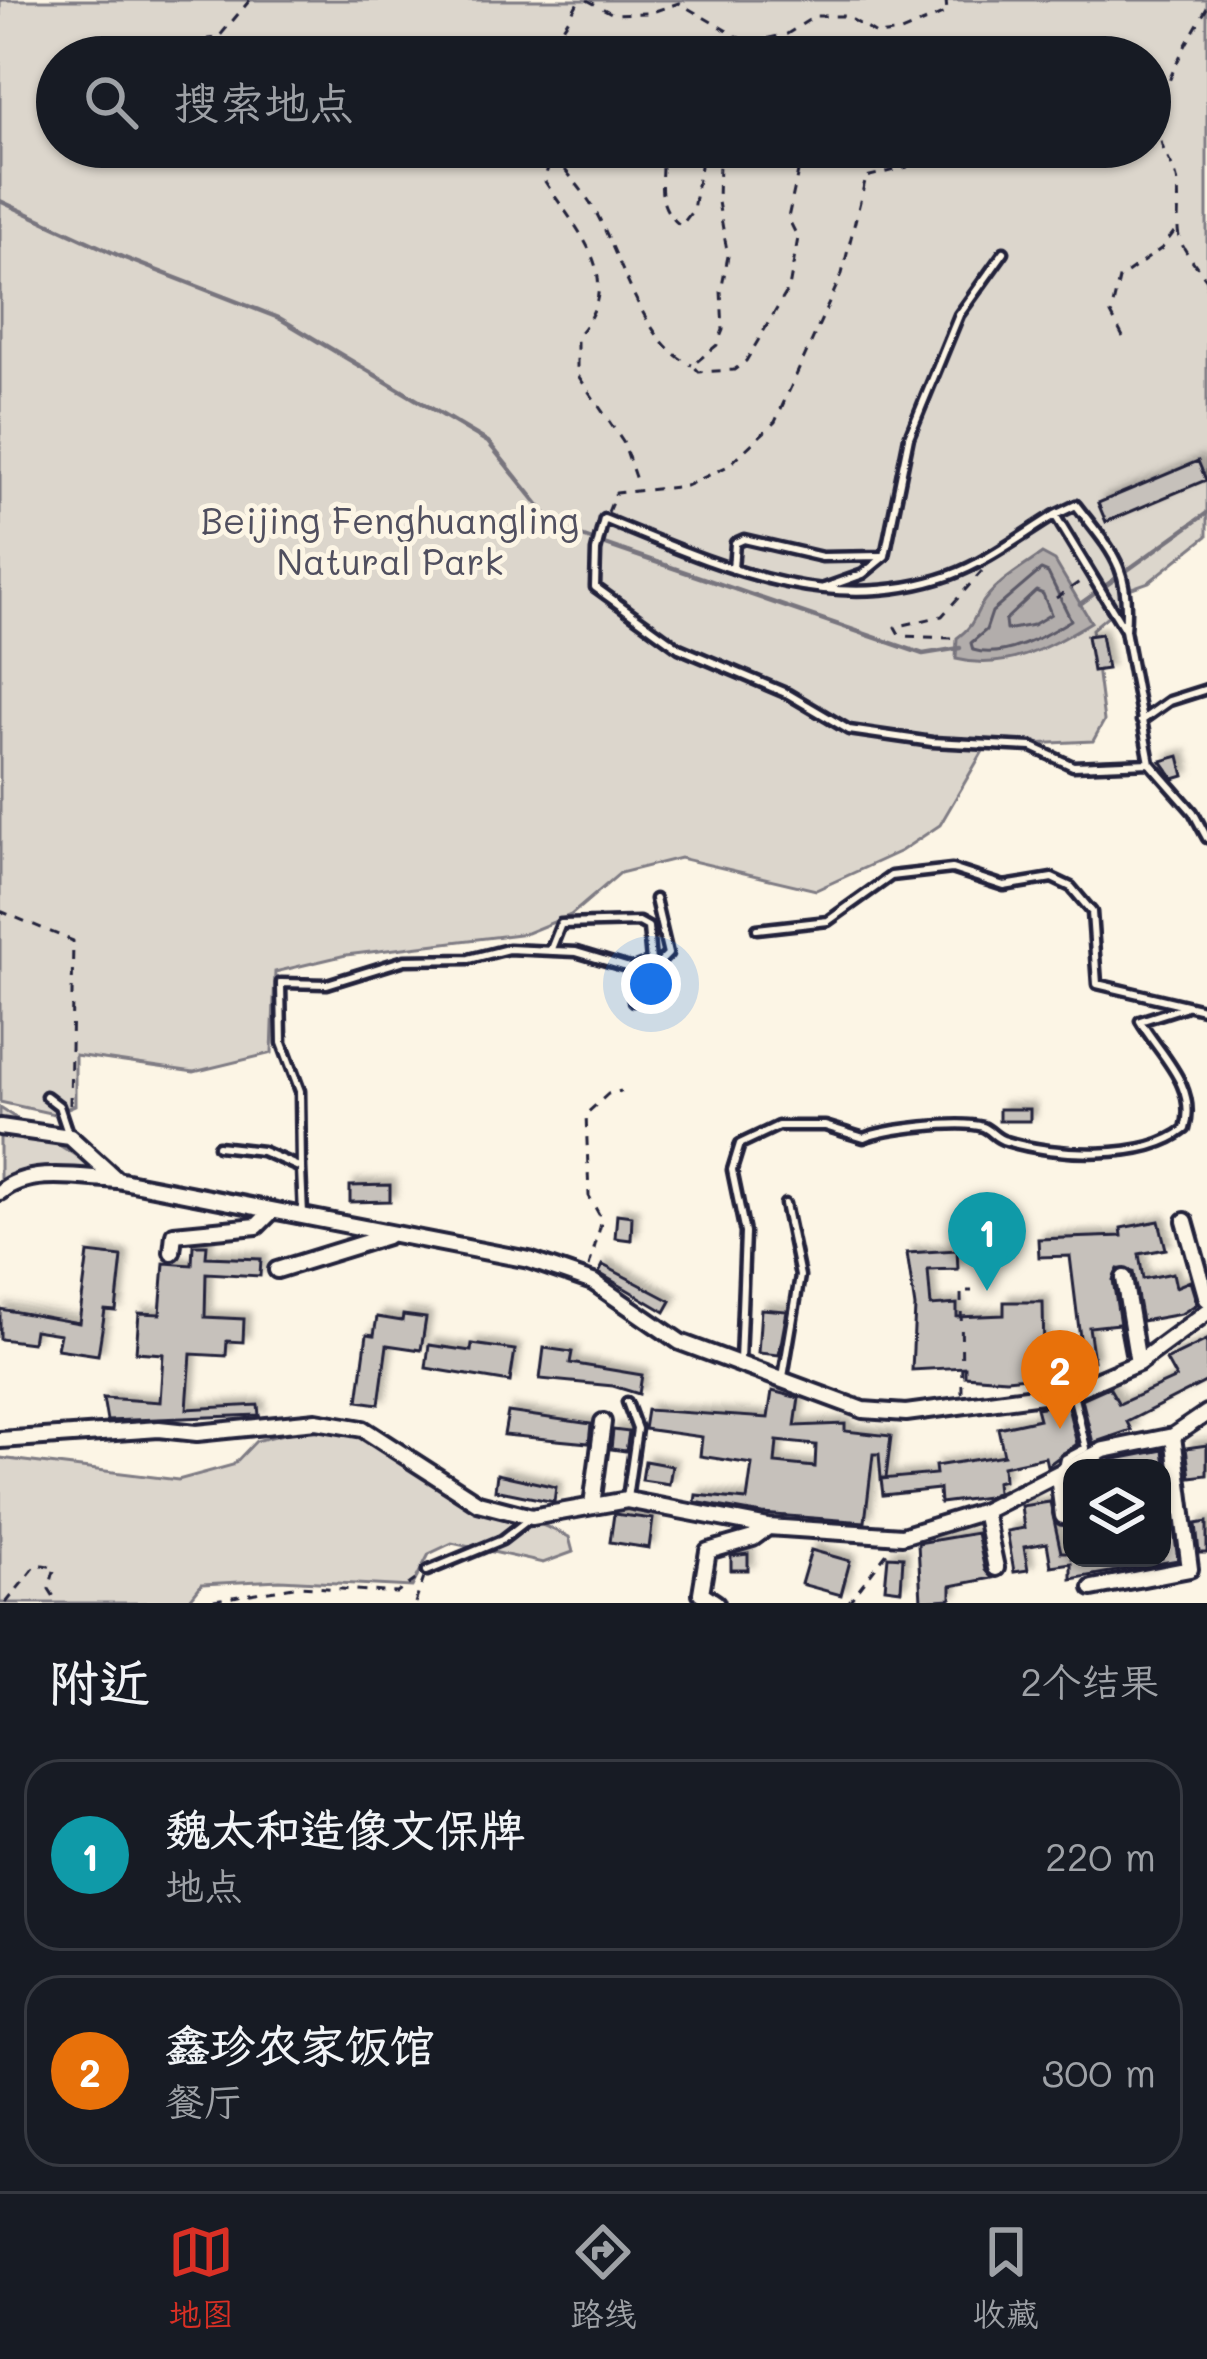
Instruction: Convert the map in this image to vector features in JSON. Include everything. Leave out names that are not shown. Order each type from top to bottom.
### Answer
[{"type":"street","points":[[0,1127],[70,1137],[103,1161],[117,1180]]},
{"type":"street","points":[[0,1192],[11,1183],[32,1178],[117,1180],[530,1260],[584,1279],[680,1342],[863,1410],[906,1413],[1072,1391],[1138,1364],[1207,1312]]},
{"type":"street","points":[[172,1252],[174,1234],[257,1226],[272,1213]]},
{"type":"street","points":[[1185,1222],[1207,1299]]},
{"type":"street","points":[[277,1270],[391,1235]]},
{"type":"street","points":[[1124,1278],[1138,1364]]},
{"type":"street","points":[[0,1440],[159,1429],[197,1433],[316,1421],[363,1430],[478,1503],[532,1516],[627,1500],[768,1527],[902,1535],[984,1511],[1105,1450],[1173,1436],[1207,1413]]},
{"type":"street","points":[[592,1505],[603,1422]]},
{"type":"street","points":[[1092,1588],[1190,1569],[1173,1436]]},
{"type":"street","points":[[1060,1474],[1063,1516]]},
{"type":"street","points":[[984,1511],[997,1568]]},
{"type":"street","points":[[716,1603],[701,1593],[708,1551],[753,1538],[768,1527]]},
{"type":"lane","points":[[815,590],[863,574],[885,556],[909,437],[959,314],[1004,252]]},
{"type":"lane","points":[[1150,763],[1073,766],[1032,747],[932,742],[849,730],[788,694],[679,648],[631,618],[595,587],[596,551],[604,519],[734,569],[815,590],[880,594],[954,574],[1076,505],[1111,551],[1129,589],[1125,630],[1150,763],[1192,812],[1207,838]]},
{"type":"lane","points":[[1055,515],[1125,630]]},
{"type":"lane","points":[[734,569],[735,543],[745,539],[822,557],[885,556]]},
{"type":"lane","points":[[1140,722],[1169,701],[1207,688]]},
{"type":"lane","points":[[757,929],[828,921],[891,876],[952,869],[1004,886],[1052,878],[1072,887],[1092,912],[1097,984],[1207,1010]]},
{"type":"lane","points":[[303,1218],[300,1091],[282,1043],[281,983],[327,984],[415,959],[551,949],[633,969],[659,964],[668,954],[655,898]]},
{"type":"lane","points":[[551,949],[561,924],[639,922],[648,927],[651,962]]},
{"type":"lane","points":[[633,969],[633,1001]]},
{"type":"lane","points":[[740,1362],[745,1233],[732,1170],[740,1144],[778,1126],[813,1124],[864,1138],[879,1131],[972,1126],[1011,1143],[1132,1154],[1170,1141],[1185,1129],[1187,1101],[1179,1078],[1140,1021],[1184,1007]]},
{"type":"lane","points":[[46,1096],[59,1106],[70,1137]]},
{"type":"lane","points":[[218,1146],[262,1151],[301,1168]]},
{"type":"lane","points":[[782,1380],[800,1276],[784,1204]]},
{"type":"lane","points":[[1060,1474],[1065,1460],[1087,1448],[1072,1391]]},
{"type":"lane","points":[[627,1402],[637,1429],[627,1500]]},
{"type":"lane","points":[[1105,1450],[1106,1459]]},
{"type":"lane","points":[[427,1571],[502,1540],[532,1516]]},
{"type":"path","points":[[220,36],[250,0]]},
{"type":"path","points":[[557,36],[579,0]]},
{"type":"path","points":[[586,0],[613,14],[649,13],[679,3],[736,36]]},
{"type":"path","points":[[778,36],[815,16],[846,16],[878,35],[901,32],[947,12],[946,0]]},
{"type":"path","points":[[1171,85],[1178,60],[1207,8]]},
{"type":"path","points":[[1123,337],[1111,314],[1119,279],[1162,248],[1174,232],[1178,183],[1171,167]]},
{"type":"path","points":[[548,168],[544,180],[602,279],[597,313],[577,336],[577,374],[623,442],[640,489]]},
{"type":"path","points":[[563,168],[592,206],[656,336],[677,359],[699,372],[734,370],[746,361],[789,288],[798,238],[788,218],[799,168]]},
{"type":"path","points":[[662,168],[661,200],[666,214],[681,226],[693,210],[700,168]]},
{"type":"path","points":[[693,365],[717,345],[723,330],[728,256],[720,215],[719,168]]},
{"type":"path","points":[[859,168],[866,177]]},
{"type":"path","points":[[866,177],[903,168]]},
{"type":"path","points":[[604,519],[616,493],[686,486],[728,466],[775,422],[842,274],[866,177]]},
{"type":"path","points":[[1174,232],[1207,280]]},
{"type":"path","points":[[952,638],[900,636],[895,627],[943,616],[957,605],[992,552]]},
{"type":"path","points":[[1056,598],[1091,574]]},
{"type":"path","points":[[0,911],[73,941],[70,1137]]},
{"type":"path","points":[[584,1279],[602,1229],[589,1196],[586,1114],[608,1094],[620,1091]]},
{"type":"path","points":[[962,1407],[961,1292],[972,1292]]},
{"type":"path","points":[[848,1603],[902,1535]]},
{"type":"path","points":[[6,1603],[37,1564],[55,1567],[49,1589],[58,1603]]},
{"type":"path","points":[[196,1603],[300,1586],[391,1594],[427,1571]]},
{"type":"path","points":[[415,1603],[427,1571]]},
{"type":"path","points":[[391,1594],[400,1603]]},
{"type":"green space","name":"Beijing Fenghuangling Natural Park","points":[[0,0],[1207,0],[1207,536],[1149,582],[1129,589],[1122,604],[1092,629],[1104,721],[1093,741],[986,746],[940,825],[901,851],[816,890],[680,858],[620,873],[571,915],[527,933],[346,955],[275,972],[272,1053],[194,1072],[75,1055],[75,1105],[54,1114],[0,1102]]},
{"type":"green space","points":[[0,1108],[94,1167],[88,1175],[0,1188]]},
{"type":"green space","points":[[306,1428],[355,1435],[399,1453],[484,1501],[569,1537],[573,1552],[543,1563],[452,1543],[429,1554],[412,1587],[280,1580],[202,1584],[187,1603],[0,1603],[0,1458],[178,1480],[233,1465],[256,1441]]},
{"type":"water","points":[[1042,554],[1055,561],[1091,622],[1010,660],[956,659],[957,638],[992,591]]},
{"type":"building","points":[[1198,461],[1206,480],[1106,522],[1098,503]]},
{"type":"building","points":[[1101,634],[1107,669],[1093,671],[1087,636]]},
{"type":"building","points":[[1179,756],[1184,776],[1174,779],[1161,761]]},
{"type":"building","points":[[999,1109],[1030,1109],[1030,1121],[999,1121]]},
{"type":"building","points":[[390,1185],[390,1201],[350,1202],[350,1186]]},
{"type":"building","points":[[617,1214],[632,1216],[631,1240],[615,1238]]},
{"type":"building","points":[[1159,1221],[1166,1249],[1139,1254],[1143,1279],[1173,1273],[1176,1287],[1190,1281],[1197,1304],[1181,1314],[1142,1321],[1133,1272],[1118,1269],[1113,1280],[1125,1356],[1119,1324],[1089,1327],[1094,1361],[1083,1362],[1070,1256],[1039,1257],[1038,1239],[1122,1236],[1121,1228]]},
{"type":"building","points":[[193,1245],[207,1245],[206,1257],[261,1259],[260,1276],[206,1273],[205,1317],[244,1319],[243,1342],[227,1341],[226,1356],[191,1354],[187,1409],[258,1405],[259,1415],[107,1421],[103,1398],[160,1402],[163,1354],[136,1352],[139,1313],[160,1314],[164,1263],[192,1265]]},
{"type":"building","points":[[957,1250],[958,1269],[928,1270],[931,1306],[957,1304],[957,1317],[1004,1315],[1004,1302],[1043,1302],[1044,1356],[1078,1353],[1080,1372],[1006,1379],[965,1376],[965,1367],[912,1370],[915,1307],[907,1253]]},
{"type":"building","points":[[88,1253],[122,1257],[116,1311],[105,1310],[98,1355],[57,1349],[60,1334],[34,1330],[32,1343],[0,1339],[0,1309],[79,1323]]},
{"type":"building","points":[[603,1265],[671,1301],[665,1312],[599,1273]]},
{"type":"building","points":[[761,1309],[787,1311],[779,1355],[758,1353]]},
{"type":"building","points":[[403,1315],[426,1318],[421,1350],[387,1345],[379,1404],[358,1401],[367,1334],[374,1335],[377,1317],[402,1321]]},
{"type":"building","points":[[1207,1340],[1207,1381],[1127,1422],[1131,1430],[1093,1443],[1082,1399],[1109,1387],[1119,1404],[1176,1378],[1166,1360]]},
{"type":"building","points":[[472,1344],[515,1350],[510,1382],[426,1368],[429,1345],[471,1351]]},
{"type":"building","points":[[544,1348],[572,1352],[570,1363],[642,1375],[639,1394],[613,1386],[540,1379]]},
{"type":"building","points":[[772,1391],[799,1398],[795,1426],[845,1424],[845,1431],[891,1436],[886,1478],[881,1478],[879,1454],[873,1454],[865,1522],[762,1514],[695,1502],[696,1495],[747,1500],[752,1464],[700,1456],[702,1437],[644,1429],[647,1410],[768,1418]],"holes":[[[777,1441],[816,1445],[815,1467],[775,1463]]]},
{"type":"building","points":[[1067,1403],[1077,1444],[1047,1466],[1045,1457],[1003,1466],[1004,1480],[996,1482],[997,1492],[987,1497],[940,1503],[939,1489],[883,1495],[881,1479],[936,1474],[935,1466],[1004,1455],[998,1428],[1039,1419],[1036,1408]]},
{"type":"building","points":[[508,1412],[591,1424],[589,1443],[504,1435]]},
{"type":"building","points":[[613,1430],[629,1432],[626,1451],[611,1449]]},
{"type":"building","points":[[1207,1445],[1207,1475],[1190,1477],[1186,1448]]},
{"type":"building","points":[[1163,1450],[1164,1459],[1116,1459]]},
{"type":"building","points":[[645,1461],[672,1466],[669,1484],[642,1480]]},
{"type":"building","points":[[497,1474],[556,1487],[554,1502],[495,1490]]},
{"type":"building","points":[[1050,1502],[1063,1564],[1051,1566],[1047,1543],[1024,1547],[1028,1570],[1014,1572],[1007,1531],[1024,1528],[1021,1506]]},
{"type":"building","points":[[1171,1509],[1178,1560],[1171,1561]]},
{"type":"building","points":[[614,1514],[653,1519],[649,1548],[610,1542]]},
{"type":"building","points":[[1207,1522],[1207,1553],[1199,1553],[1196,1524]]},
{"type":"building","points":[[977,1533],[985,1570],[992,1578],[951,1586],[951,1599],[921,1601],[918,1543]]},
{"type":"building","points":[[811,1550],[850,1561],[841,1595],[801,1584]]},
{"type":"building","points":[[748,1554],[748,1570],[731,1570],[731,1556]]},
{"type":"building","points":[[888,1556],[903,1557],[901,1590],[885,1588]]},
{"type":"building","points":[[1071,1567],[1139,1567],[1071,1579]]},
{"type":"waterway","points":[[0,201],[122,257],[279,318],[488,442],[557,528],[923,654],[960,648]]},
{"type":"waterway","points":[[1080,604],[1207,513]]},
{"type":"place","name":"魏太和造像文保牌","points":[[987,1291]]},
{"type":"place","name":"鑫珍农家饭馆","points":[[1060,1429]]}]
